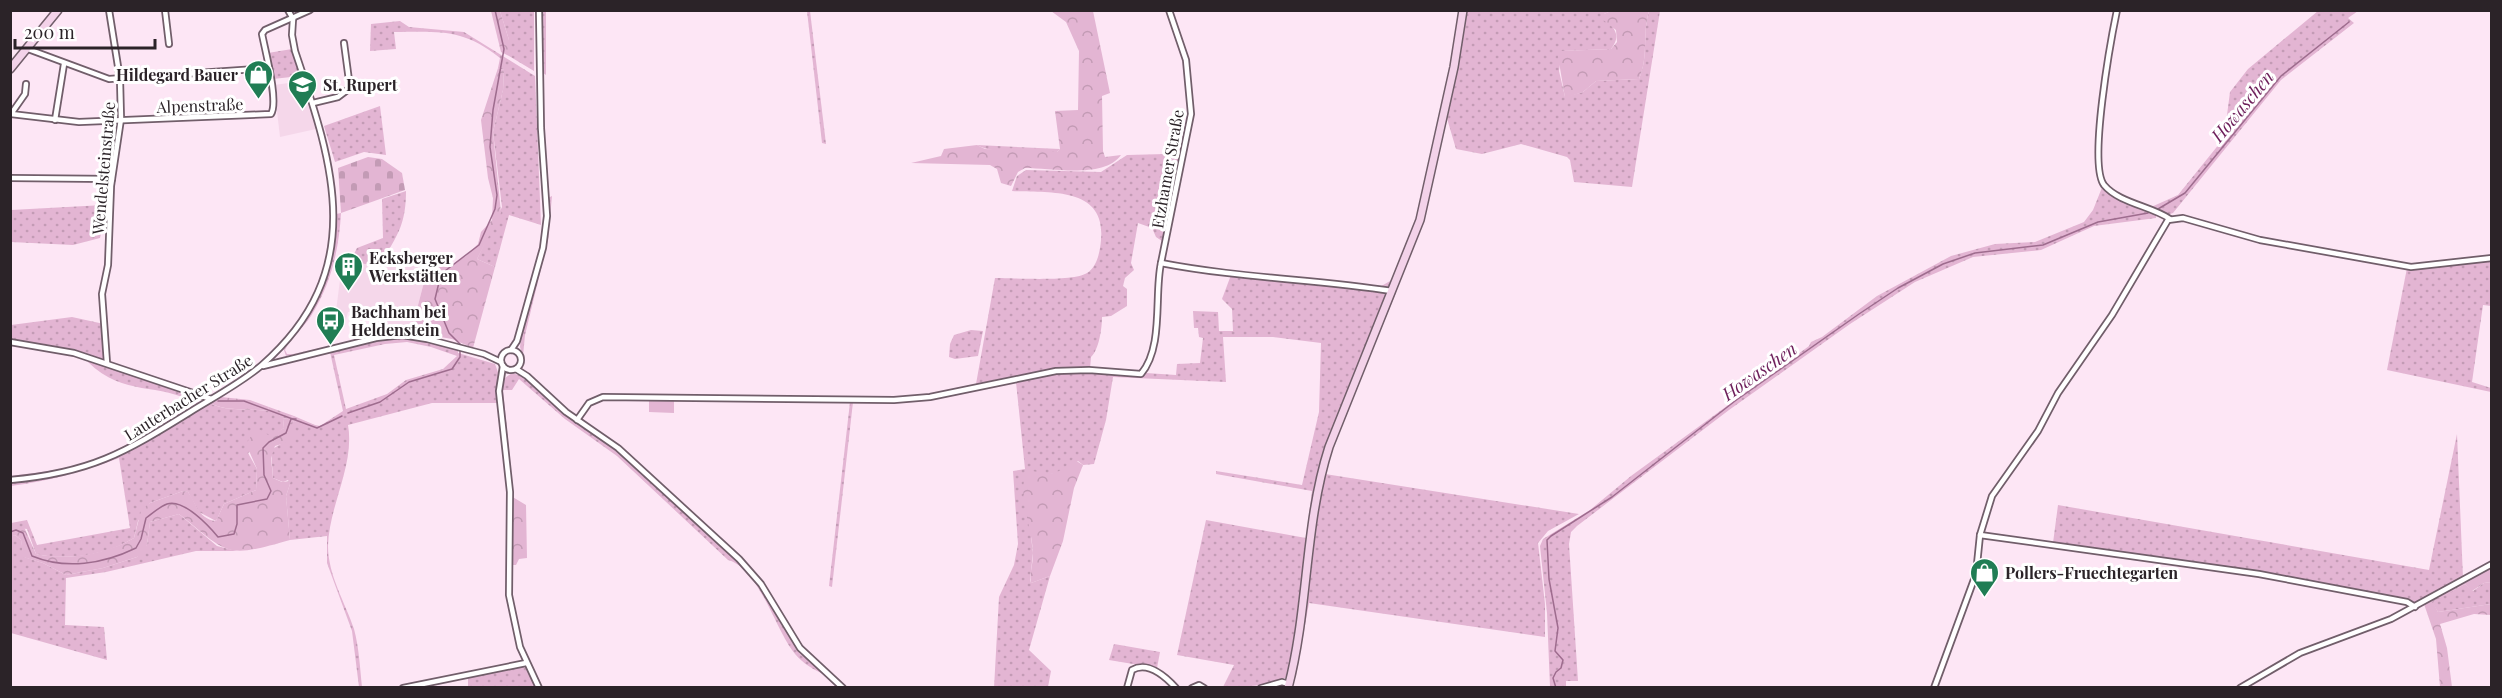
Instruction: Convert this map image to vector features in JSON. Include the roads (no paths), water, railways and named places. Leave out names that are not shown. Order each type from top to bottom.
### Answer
[{"type":"street","points":[[10,69],[58,10]]},
{"type":"street","name":"Wendelsteinstraße","points":[[107,363],[102,294],[108,265],[112,179],[121,119],[120,78],[109,10]]},
{"type":"street","points":[[165,10],[169,44]]},
{"type":"street","points":[[288,10],[293,19],[310,10]]},
{"type":"street","points":[[260,367],[395,336],[418,337],[484,354],[503,355],[511,350],[517,341],[543,248],[547,216],[540,107],[539,10]]},
{"type":"street","name":"Etzhamer Straße","points":[[577,420],[589,403],[603,398],[894,400],[930,396],[1056,371],[1089,370],[1141,374],[1155,338],[1158,278],[1187,142],[1191,105],[1186,60],[1169,10]]},
{"type":"street","points":[[1261,687],[1282,682],[1289,686],[1302,620],[1320,477],[1333,436],[1424,206],[1463,10]]},
{"type":"street","points":[[2117,10],[2102,99],[2100,139],[2101,180],[2116,194],[2170,219],[2188,220],[2260,240],[2411,267],[2492,258]]},
{"type":"street","name":"Alpenstraße","points":[[121,119],[271,114],[274,110],[263,32],[293,19]]},
{"type":"street","name":"Lauterbacher Straße","points":[[10,480],[60,474],[99,463],[136,445],[260,367],[280,347],[302,319],[319,286],[333,233],[335,210],[331,173],[313,103],[295,51],[292,35],[293,19]]},
{"type":"street","points":[[313,103],[338,96],[350,88],[344,43]]},
{"type":"street","points":[[27,49],[109,79],[269,68]]},
{"type":"street","points":[[55,120],[64,64]]},
{"type":"street","points":[[26,84],[25,94],[10,114],[80,122],[121,119]]},
{"type":"street","points":[[10,178],[112,179]]},
{"type":"street","points":[[1934,687],[1976,574],[1980,535],[1988,505],[1997,487],[2038,431],[2071,373],[2112,315],[2162,226],[2170,219]]},
{"type":"street","points":[[1161,263],[1291,281],[1335,282],[1392,291]]},
{"type":"street","points":[[517,341],[521,364],[527,376]]},
{"type":"street","points":[[10,342],[55,349],[107,363],[212,399]]},
{"type":"street","points":[[280,347],[282,355],[289,359]]},
{"type":"street","points":[[511,350],[518,353]]},
{"type":"street","points":[[484,354],[527,376],[577,420],[618,448],[739,559],[761,584],[800,648],[843,687]]},
{"type":"street","points":[[503,355],[501,382],[510,492],[509,596],[516,631],[526,663],[539,687]]},
{"type":"street","points":[[501,382],[521,364]]},
{"type":"street","points":[[1980,535],[2259,574],[2408,602],[2415,607]]},
{"type":"street","points":[[2240,687],[2289,658],[2379,625],[2492,564]]},
{"type":"street","points":[[403,687],[526,663]]},
{"type":"street","points":[[1127,687],[1131,670],[1138,668],[1158,672],[1176,687]]},
{"type":"street","points":[[1192,687],[1199,685],[1204,687]]},
{"type":"waterway","points":[[348,413],[380,402],[409,382],[452,369],[460,357],[460,344],[449,333],[435,299],[441,274],[479,245],[495,209],[497,195],[490,147],[493,110],[504,49],[495,10]]},
{"type":"waterway","name":"Howaschen","points":[[2158,209],[2185,193],[2281,76],[2349,22]]},
{"type":"waterway","name":"Howaschen","points":[[1556,688],[1553,678],[1561,668],[1563,660],[1555,651],[1558,628],[1549,579],[1547,540],[1551,536],[1612,497],[1735,401],[1898,288],[1943,264],[1975,253],[2043,245],[2098,222],[2148,213]]},
{"type":"waterway","points":[[218,401],[244,401],[317,428],[342,416]]},
{"type":"waterway","points":[[10,532],[16,530],[23,533],[32,556],[71,564],[111,558],[136,548],[141,539],[146,518],[167,504],[173,503],[188,509],[218,537],[234,534],[237,524],[237,505],[267,499],[271,491],[264,475],[263,448],[286,433],[291,419],[296,419]]},
{"type":"place","name":"Hildegard Bauer","points":[[259,100]]},
{"type":"place","name":"St. Rupert","points":[[302,110]]},
{"type":"place","name":"Ecksberger Werkstätten","points":[[348,292]]},
{"type":"place","name":"Bachham bei Heldenstein","points":[[330,346]]},
{"type":"place","name":"Pollers-Fruechtegarten","points":[[1984,598]]}]
